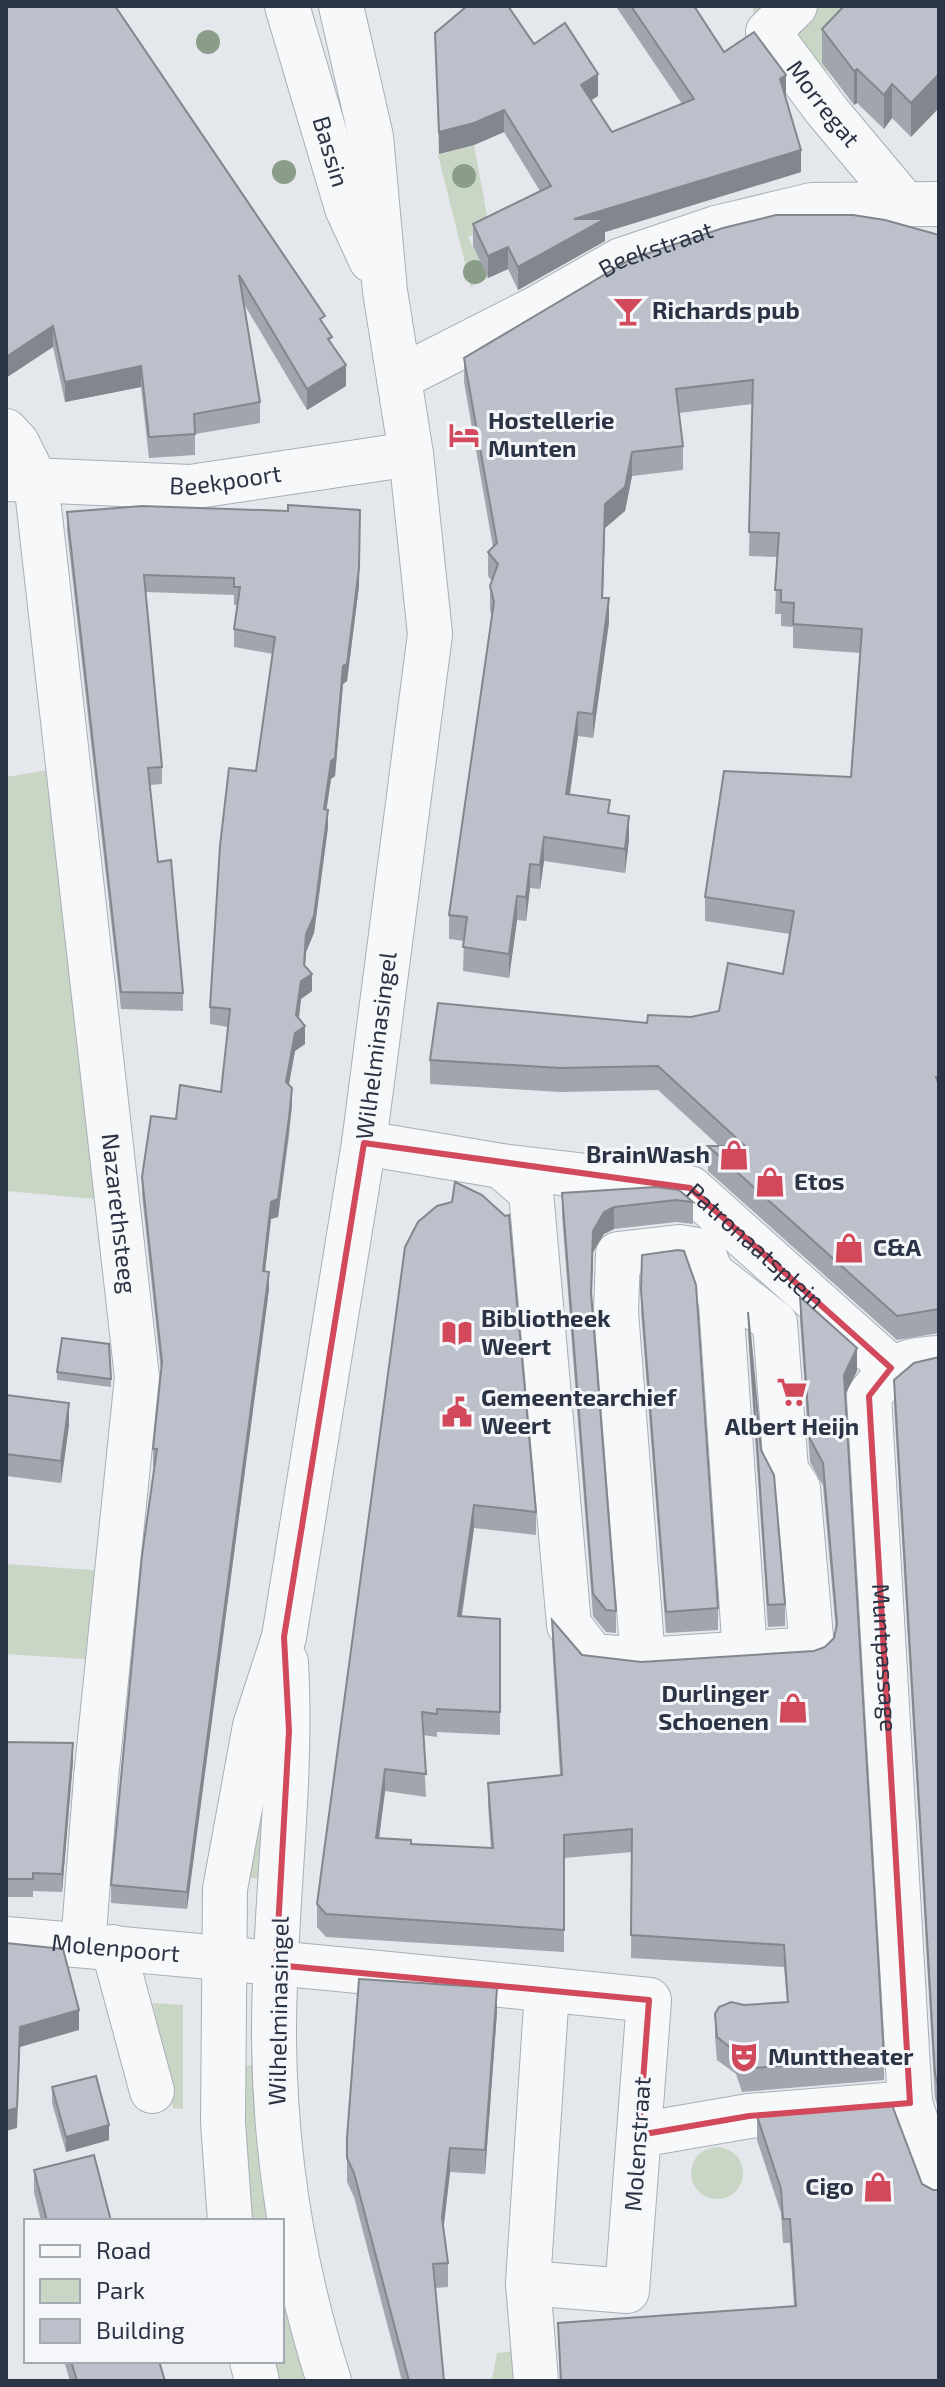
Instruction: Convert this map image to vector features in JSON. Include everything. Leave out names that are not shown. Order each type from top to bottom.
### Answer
[{"type":"street","name":"Bassin","points":[[287,6],[347,208],[385,291]]},
{"type":"street","name":"Bassin","points":[[341,6],[371,137],[385,291],[411,454]]},
{"type":"street","name":"Morregat","points":[[795,6],[768,32],[827,111],[922,204]]},
{"type":"street","name":"Beekstraat","points":[[399,378],[537,308],[621,260],[716,228],[812,205],[922,204]]},
{"type":"street","points":[[6,431],[17,443],[21,480]]},
{"type":"street","name":"Beekpoort","points":[[21,480],[190,487],[411,454]]},
{"type":"street","name":"Wilhelminasingel","points":[[230,2219],[223,2122],[225,1889],[255,1726],[284,1637],[364,1143],[430,634],[411,454]]},
{"type":"street","name":"Nazarethsteeg","points":[[21,480],[137,1377],[97,1763],[98,1946],[152,2091]]},
{"type":"street","name":"Patronaatsplein","points":[[364,1143],[501,1166],[690,1188],[891,1368]]},
{"type":"street","points":[[501,1166],[531,1192],[551,1391],[569,1625],[593,1656],[643,1660],[812,1649],[798,1488],[786,1470],[775,1323],[710,1272]]},
{"type":"street","points":[[643,1660],[616,1312],[618,1254],[679,1247],[703,1251],[721,1302],[745,1654]]},
{"type":"street","points":[[891,1368],[915,1359],[939,1358]]},
{"type":"street","name":"Muntpassage","points":[[891,1368],[869,1396],[924,2007],[910,2103],[939,2190]]},
{"type":"street","name":"Wilhelminasingel","points":[[284,1637],[289,1731],[274,2040],[282,2149],[292,2224],[313,2331],[329,2381]]},
{"type":"street","name":"Molenpoort","points":[[6,1939],[223,1961]]},
{"type":"street","name":"Molenstraat","points":[[223,1961],[649,2000],[627,2291],[528,2283]]},
{"type":"street","points":[[536,2381],[528,2283],[547,1990]]},
{"type":"street","points":[[639,2135],[749,2116],[910,2103]]},
{"type":"highlighted area","points":[[364,1143],[690,1188],[891,1368],[869,1396],[910,2103],[749,2116],[639,2135],[649,2000],[276,1965],[289,1731],[284,1637]]},
{"type":"green space","points":[[752,6],[882,6],[800,102],[763,41]]},
{"type":"green space","points":[[474,145],[489,226],[468,237],[488,278],[471,287],[438,155]]},
{"type":"green space","points":[[49,770],[107,1200],[6,1191],[6,777]]},
{"type":"green space","points":[[6,1564],[106,1571],[99,1660],[6,1654]]},
{"type":"green space","points":[[258,1791],[272,1792],[265,1879],[243,1877]]},
{"type":"green space","points":[[153,2003],[183,2005],[183,2109],[173,2108]]},
{"type":"green space","points":[[262,2065],[277,2219],[242,2219],[236,2066]]},
{"type":"green space","points":[[717,2147],[735,2155],[743,2173],[735,2191],[717,2199],[699,2191],[691,2173],[699,2155]]},
{"type":"green space","points":[[284,2254],[314,2381],[267,2381],[263,2363],[284,2363]]},
{"type":"green space","points":[[515,2351],[516,2381],[489,2381],[492,2380],[497,2353]]},
{"type":"building","points":[[6,6],[115,6],[325,316],[320,319],[332,337],[328,339],[346,365],[307,389],[239,275],[260,402],[194,414],[195,434],[149,437],[141,366],[65,382],[53,326],[6,357]]},
{"type":"building","points":[[467,6],[508,6],[534,44],[565,23],[598,74],[581,85],[612,132],[694,99],[631,6],[694,6],[724,52],[754,32],[786,75],[780,79],[801,150],[574,219],[605,219],[518,267],[508,247],[488,256],[473,224],[551,186],[504,110],[474,123],[439,132],[435,33]]},
{"type":"building","points":[[844,6],[939,6],[939,74],[911,103],[892,84],[884,95],[857,69],[854,71],[822,29]]},
{"type":"building","points":[[776,215],[853,215],[939,235],[939,1077],[936,1077],[939,1085],[939,1309],[897,1316],[708,1146],[745,1146],[658,1066],[560,1068],[430,1060],[438,1003],[647,1023],[648,1015],[691,1017],[719,1011],[728,963],[783,974],[794,911],[705,897],[724,771],[851,777],[862,629],[793,624],[794,603],[781,602],[781,590],[775,590],[779,533],[749,532],[753,380],[676,389],[683,446],[632,452],[625,487],[605,504],[602,598],[609,598],[593,714],[578,712],[566,794],[610,800],[608,813],[629,816],[625,849],[544,837],[540,865],[530,864],[526,897],[517,896],[509,954],[463,947],[467,917],[449,915],[494,602],[490,586],[498,564],[488,552],[497,543],[464,358],[631,259],[723,228]]},
{"type":"building","points":[[288,505],[360,510],[359,568],[347,664],[343,666],[335,758],[331,761],[324,809],[328,810],[314,916],[306,934],[304,965],[312,974],[301,981],[296,1015],[305,1026],[295,1033],[286,1082],[292,1088],[289,1118],[278,1199],[271,1202],[263,1271],[269,1272],[187,1892],[111,1885],[142,1555],[157,1449],[153,1449],[162,1362],[142,1177],[151,1116],[176,1119],[180,1085],[221,1092],[230,1009],[210,1007],[220,846],[229,768],[256,771],[275,637],[234,629],[240,587],[234,587],[234,578],[144,575],[162,767],[148,768],[158,862],[171,860],[183,993],[121,992],[67,512],[142,506],[288,511]]},
{"type":"building","points":[[455,1182],[482,1195],[505,1216],[509,1215],[536,1512],[474,1505],[458,1616],[500,1619],[500,1712],[437,1709],[437,1714],[422,1712],[426,1774],[385,1769],[376,1838],[411,1840],[411,1844],[493,1848],[488,1783],[562,1775],[552,1620],[582,1655],[641,1662],[814,1651],[825,1647],[834,1638],[837,1624],[823,1463],[810,1439],[800,1297],[857,1348],[844,1375],[884,2057],[742,2069],[736,2052],[717,2037],[715,2014],[719,2007],[731,2002],[744,2005],[788,2002],[784,1945],[631,1935],[632,1829],[564,1835],[564,1930],[326,1914],[317,1904],[405,1247],[418,1222],[437,1206],[452,1202]]},
{"type":"building","points":[[656,1187],[679,1190],[693,1202],[676,1200],[614,1207],[604,1212],[593,1231],[591,1292],[616,1611],[606,1610],[593,1594],[562,1193]]},
{"type":"building","points":[[684,1251],[696,1285],[718,1608],[666,1612],[641,1290],[642,1255]]},
{"type":"building","points":[[748,1312],[761,1450],[774,1475],[785,1604],[768,1605]]},
{"type":"building","points":[[62,1338],[109,1344],[111,1379],[57,1372]]},
{"type":"building","points":[[939,1357],[939,2088],[935,2074],[894,1380],[914,1363]]},
{"type":"building","points":[[6,1395],[69,1403],[61,1461],[6,1454]]},
{"type":"building","points":[[6,1742],[73,1743],[62,1874],[33,1873],[33,1879],[6,1879]]},
{"type":"building","points":[[6,1943],[63,1949],[79,2010],[20,2027],[17,2108],[6,2111]]},
{"type":"building","points":[[359,1979],[497,1988],[485,2150],[450,2148],[442,2218],[448,2263],[433,2264],[444,2381],[409,2381],[354,2173],[347,2158]]},
{"type":"building","points":[[96,2076],[109,2125],[66,2137],[52,2087]]},
{"type":"building","points":[[892,2105],[922,2184],[939,2190],[939,2381],[561,2381],[558,2323],[796,2306],[790,2219],[783,2219],[781,2189],[757,2116]]},
{"type":"building","points":[[94,2155],[110,2219],[46,2219],[34,2170]]},
{"type":"building","points":[[72,2363],[160,2363],[165,2381],[77,2381]]},
{"type":"place","name":"Richards pub","points":[[628,311]]},
{"type":"place","name":"Hostellerie Munten","points":[[464,435]]},
{"type":"place","name":"BrainWash","points":[[734,1155]]},
{"type":"place","name":"Etos","points":[[770,1182]]},
{"type":"place","name":"C&A","points":[[849,1248]]},
{"type":"place","name":"Bibliotheek Weert","points":[[457,1333]]},
{"type":"place","name":"Albert Heijn","points":[[792,1392]]},
{"type":"place","name":"Gemeentearchief Weert","points":[[457,1412]]},
{"type":"place","name":"Durlinger Schoenen","points":[[793,1708]]},
{"type":"place","name":"Munttheater","points":[[744,2057]]},
{"type":"place","name":"Cigo","points":[[878,2187]]}]
